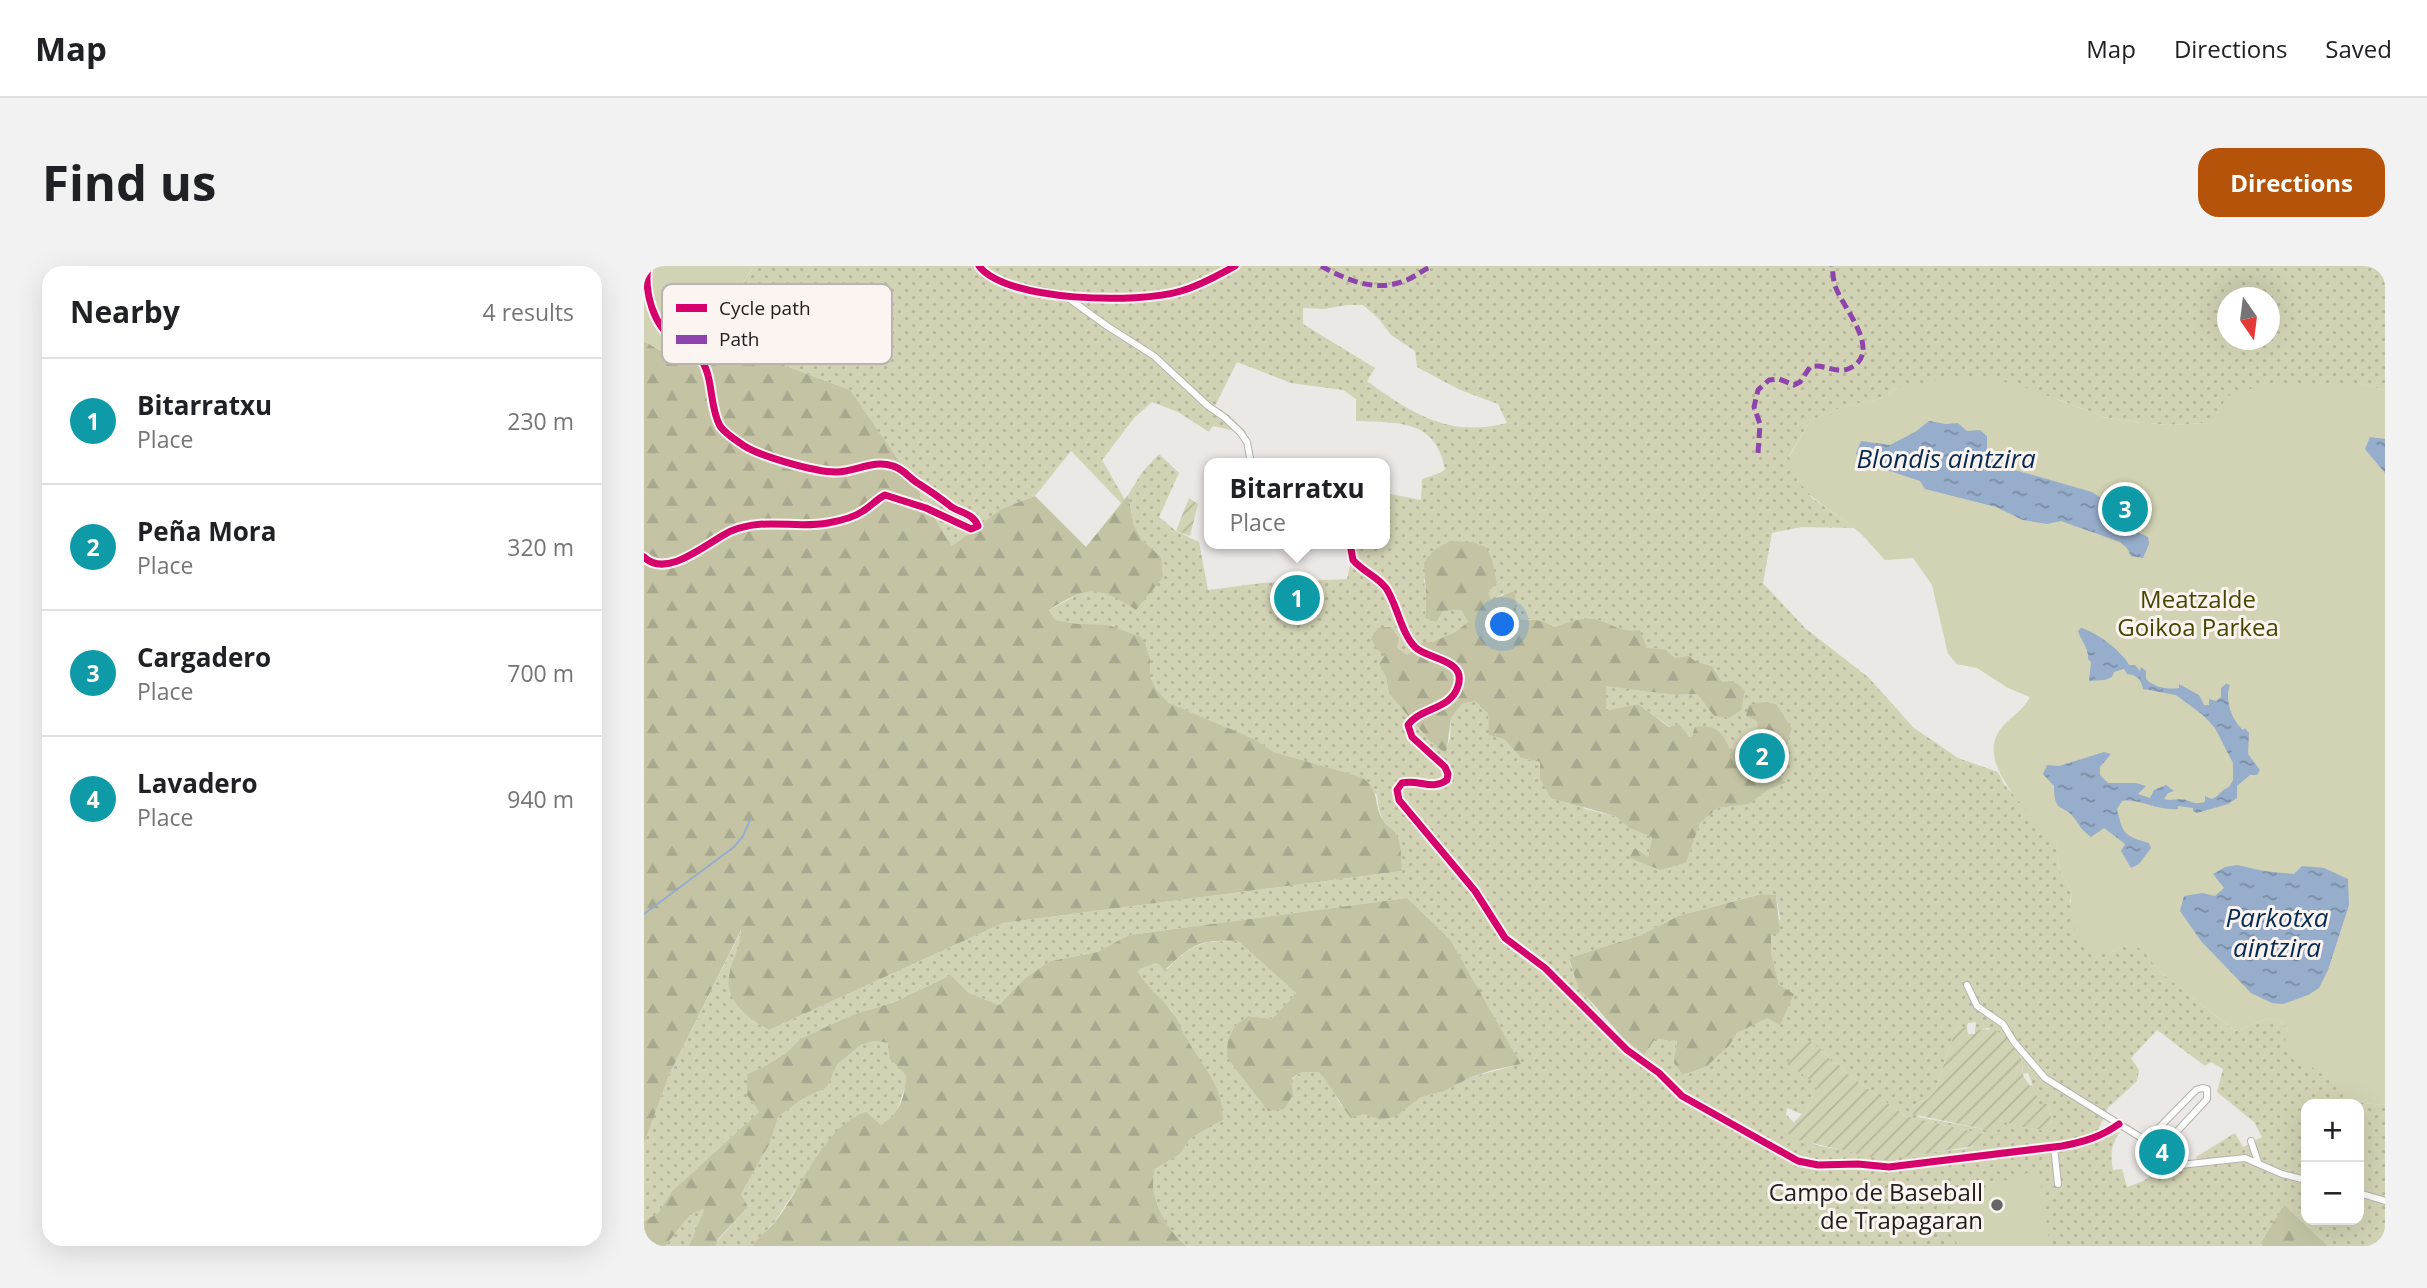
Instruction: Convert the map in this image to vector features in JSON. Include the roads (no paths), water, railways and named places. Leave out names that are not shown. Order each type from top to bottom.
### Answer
[{"type":"street","points":[[648,266],[645,277],[648,296],[662,328]]},
{"type":"street","points":[[979,266],[985,275],[1004,284],[1064,295],[1154,356],[1240,432],[1247,442],[1250,458]]},
{"type":"street","points":[[644,557],[661,565],[680,561],[731,531],[763,522],[814,525],[839,520],[861,512],[885,495],[926,508],[971,529],[978,526],[971,516],[951,508],[937,494],[893,466],[876,463],[852,471],[835,472],[797,465],[743,446],[720,426],[704,364]]},
{"type":"street","points":[[1351,549],[1353,560],[1381,582],[1388,592],[1412,644],[1419,650],[1450,663],[1456,667],[1459,675],[1459,684],[1449,700],[1422,713],[1408,725],[1412,737],[1445,767],[1447,780],[1433,786],[1410,781],[1402,783],[1397,790],[1399,800],[1475,891],[1504,938],[1545,968],[1637,1059],[1659,1073],[1671,1088],[1690,1102],[1808,1164],[1889,1167],[2054,1147],[2090,1140],[2119,1124]]},
{"type":"street","points":[[1967,985],[1977,1006],[2003,1024],[2014,1042],[2045,1078],[2145,1142],[2162,1161],[2180,1166],[2245,1158],[2282,1174],[2301,1179]]},
{"type":"street","points":[[2145,1142],[2196,1090],[2207,1089],[2207,1099],[2170,1139],[2153,1153]]},
{"type":"street","points":[[2251,1141],[2258,1162]]},
{"type":"street","points":[[2054,1147],[2058,1184]]},
{"type":"street","points":[[2364,1195],[2385,1201]]},
{"type":"water","name":"Blondis aintzira","points":[[1929,421],[1958,423],[1967,431],[1980,430],[1987,436],[1987,456],[2001,466],[2092,492],[2121,511],[2139,533],[2148,537],[2149,544],[2143,558],[2131,556],[2120,542],[2061,521],[2047,524],[2023,520],[1996,507],[1925,489],[1920,481],[1860,461],[1856,453],[1861,441],[1890,445]]},
{"type":"water","points":[[2370,437],[2385,439],[2385,473],[2365,449]]},
{"type":"water","points":[[2081,628],[2108,643],[2129,665],[2135,665],[2140,671],[2141,667],[2146,671],[2146,679],[2153,684],[2170,689],[2179,688],[2179,684],[2199,695],[2204,705],[2209,705],[2209,699],[2216,701],[2221,697],[2221,688],[2226,684],[2230,685],[2230,709],[2235,721],[2249,733],[2248,754],[2260,770],[2257,775],[2250,775],[2237,786],[2237,798],[2228,804],[2197,813],[2193,808],[2178,806],[2178,809],[2170,809],[2135,801],[2122,801],[2117,809],[2123,829],[2129,836],[2149,843],[2151,848],[2139,864],[2131,868],[2121,851],[2125,844],[2104,828],[2091,837],[2071,814],[2058,805],[2054,786],[2043,774],[2047,765],[2059,766],[2104,752],[2111,754],[2100,767],[2100,775],[2108,783],[2136,783],[2146,786],[2138,794],[2150,798],[2154,790],[2166,785],[2174,791],[2168,793],[2164,799],[2182,799],[2198,803],[2205,802],[2205,796],[2212,799],[2229,787],[2233,780],[2233,763],[2215,728],[2203,715],[2176,695],[2143,689],[2138,678],[2127,674],[2124,669],[2114,672],[2112,677],[2105,680],[2089,681],[2091,662],[2078,631]]},
{"type":"water","name":"Parkotxa aintzira","points":[[2237,865],[2294,874],[2302,866],[2324,868],[2348,879],[2349,905],[2328,970],[2319,988],[2308,995],[2283,1004],[2272,1003],[2251,993],[2201,941],[2180,911],[2184,896],[2202,893],[2215,896],[2224,888],[2213,874],[2225,867]]},
{"type":"waterway","points":[[644,914],[734,847],[743,836],[751,818]]},
{"type":"place","name":"Cargadero","points":[[2125,509]]},
{"type":"place","name":"Bitarratxu","points":[[1297,598]]},
{"type":"place","name":"Peña Mora","points":[[1762,756]]},
{"type":"place","name":"Lavadero","points":[[2162,1152]]},
{"type":"place","name":"Campo de Baseball de Trapagaran","points":[[1997,1205]]},
{"type":"park label","name":"Meatzalde Goikoa Parkea","points":[[2198,612]]}]
